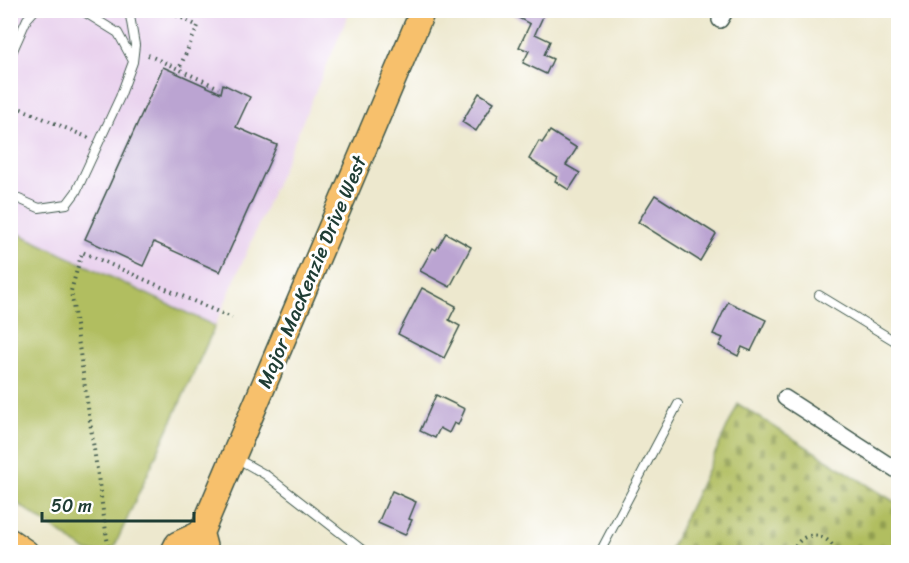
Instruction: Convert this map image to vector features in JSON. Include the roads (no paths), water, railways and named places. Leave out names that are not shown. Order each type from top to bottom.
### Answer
[{"type":"main road","name":"Major MacKenzie Drive West","points":[[173,552],[177,544],[203,543],[234,457],[423,10]]},
{"type":"street","points":[[785,398],[898,471]]},
{"type":"lane","points":[[10,57],[27,19],[34,10]]},
{"type":"lane","points":[[81,10],[118,33],[133,62]]},
{"type":"lane","points":[[10,195],[39,208],[67,204],[76,192],[120,97],[133,62],[135,45],[129,10]]},
{"type":"lane","points":[[819,295],[898,344]]},
{"type":"lane","points":[[600,552],[678,404]]},
{"type":"lane","points":[[234,457],[266,475],[365,552]]}]
